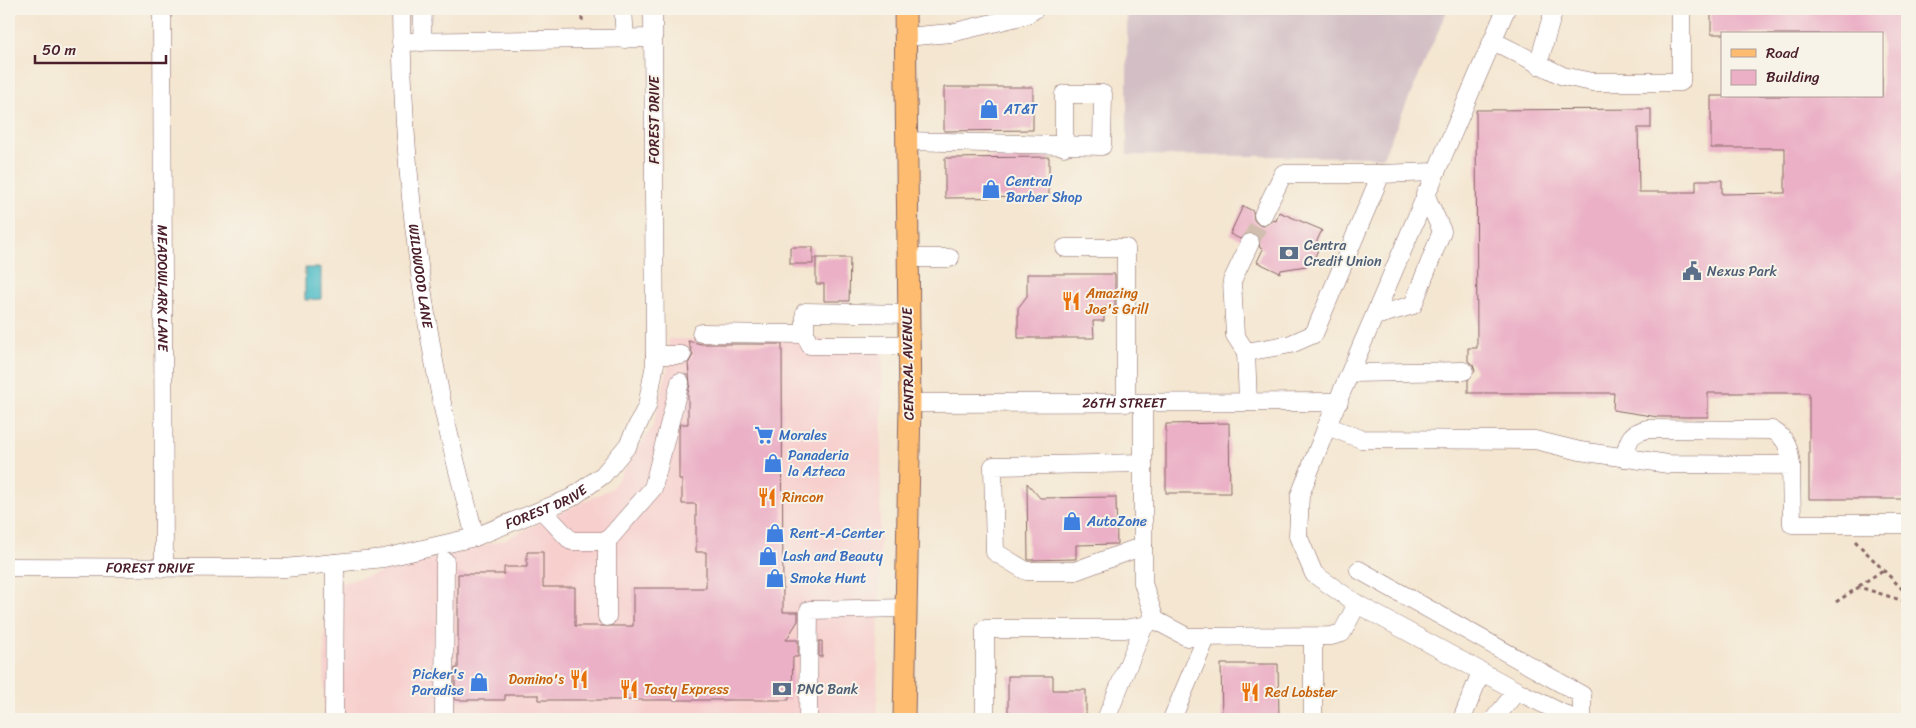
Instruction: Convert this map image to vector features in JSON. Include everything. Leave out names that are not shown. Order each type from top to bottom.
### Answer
[{"type":"main road","name":"CENTRAL AVENUE","points":[[904,719],[910,403],[905,9]]},
{"type":"street","name":"MEADOWLARK LANE","points":[[162,9],[164,568]]},
{"type":"street","name":"WILDWOOD LANE","points":[[401,9],[408,173],[418,263],[440,394],[475,537]]},
{"type":"street","points":[[422,42],[423,9]]},
{"type":"street","points":[[624,9],[625,39]]},
{"type":"street","name":"FOREST DRIVE","points":[[9,567],[285,568],[384,558],[475,537],[571,498],[603,475],[628,445],[647,406],[655,355],[653,9]]},
{"type":"street","points":[[905,37],[951,33],[1026,15],[1035,9]]},
{"type":"street","points":[[1506,9],[1425,194],[1339,402],[1327,426],[1300,496],[1298,536],[1314,574],[1357,604],[1481,672],[1574,719]]},
{"type":"street","points":[[1538,65],[1554,9]]},
{"type":"street","points":[[1493,41],[1563,76],[1592,82],[1681,82],[1681,9]]},
{"type":"street","points":[[402,42],[654,38]]},
{"type":"street","points":[[906,142],[1064,147]]},
{"type":"street","points":[[1263,215],[1283,174],[1435,172]]},
{"type":"street","points":[[1246,352],[1291,344],[1314,334],[1381,174]]},
{"type":"street","points":[[1375,316],[1413,304],[1442,231],[1425,194]]},
{"type":"street","points":[[1248,402],[1246,352],[1235,335],[1232,281],[1250,243]]},
{"type":"street","points":[[1065,248],[1126,248],[1135,403],[1143,463],[1143,583],[1150,623],[1106,719]]},
{"type":"street","points":[[907,258],[950,258]]},
{"type":"street","points":[[908,314],[805,312],[805,334],[810,345],[909,345]]},
{"type":"street","points":[[701,333],[805,334]]},
{"type":"street","points":[[655,355],[682,355]]},
{"type":"street","points":[[1351,372],[1464,371]]},
{"type":"street","points":[[607,617],[607,541],[654,488],[680,382]]},
{"type":"street","name":"26TH STREET","points":[[910,403],[1339,402]]},
{"type":"street","points":[[1327,426],[1361,439],[1535,440],[1580,451],[1668,464],[1791,465]]},
{"type":"street","points":[[1624,458],[1629,439],[1634,432],[1647,430],[1772,430],[1782,435],[1788,444],[1791,465],[1792,524],[1907,524]]},
{"type":"street","points":[[1143,463],[993,466],[995,552],[1026,571],[1075,571],[1143,546]]},
{"type":"street","points":[[542,510],[571,541],[607,541]]},
{"type":"street","points":[[444,719],[445,561]]},
{"type":"street","points":[[334,719],[335,563]]},
{"type":"street","points":[[1359,570],[1582,695],[1582,719]]},
{"type":"street","points":[[985,719],[985,629],[1124,629],[1150,623],[1187,637],[1331,636],[1342,633],[1357,604]]},
{"type":"street","points":[[808,719],[809,610],[906,608]]},
{"type":"street","points":[[1172,719],[1207,636]]},
{"type":"street","points":[[1313,637],[1313,719]]},
{"type":"street","points":[[1462,719],[1481,672]]},
{"type":"street","points":[[1494,719],[1517,691]]},
{"type":"path","points":[[582,9],[582,24]]},
{"type":"path","points":[[1854,540],[1907,594]]},
{"type":"path","points":[[1836,602],[1883,570]]},
{"type":"path","points":[[1859,587],[1907,602]]},
{"type":"shaded area","points":[[1127,9],[1448,9],[1383,157],[1127,155]]},
{"type":"shaded area","points":[[668,339],[883,339],[877,719],[324,719],[325,587],[504,540],[612,488],[653,426],[669,364]]},
{"type":"water","points":[[305,268],[321,268],[321,299],[305,300]]},
{"type":"building","name":"Nexus Park","points":[[1711,9],[1907,9],[1907,499],[1809,499],[1809,393],[1708,393],[1708,417],[1658,417],[1613,410],[1614,393],[1468,393],[1468,380],[1475,371],[1473,365],[1468,361],[1468,348],[1477,348],[1476,110],[1651,109],[1651,128],[1638,128],[1639,192],[1696,192],[1696,180],[1722,180],[1722,194],[1785,193],[1785,148],[1711,148],[1711,96],[1721,96],[1721,98],[1884,98],[1884,32],[1721,32],[1721,34],[1711,34]]},
{"type":"building","name":"AT&T","points":[[944,87],[1033,87],[1033,130],[944,131]]},
{"type":"building","points":[[1049,157],[1049,197],[945,198],[945,158]]},
{"type":"building","name":"Centra Credit Union","points":[[1243,206],[1253,211],[1254,220],[1259,225],[1264,226],[1273,220],[1276,221],[1279,212],[1322,230],[1315,245],[1319,247],[1315,257],[1306,266],[1281,270],[1280,273],[1257,262],[1263,249],[1260,248],[1258,237],[1249,233],[1240,239],[1230,234]]},
{"type":"building","points":[[790,247],[813,247],[813,264],[790,264]]},
{"type":"building","points":[[816,258],[850,258],[849,301],[824,301],[824,284],[816,284]]},
{"type":"building","name":"Amazing Joe's Grill","points":[[1027,274],[1115,274],[1115,307],[1104,307],[1104,321],[1093,321],[1094,338],[1018,338],[1018,308],[1027,296]]},
{"type":"building","points":[[688,341],[701,344],[782,344],[783,612],[798,612],[798,621],[786,640],[798,640],[798,657],[793,657],[792,694],[789,694],[789,700],[539,700],[539,695],[505,695],[505,700],[455,700],[455,668],[458,668],[458,574],[504,574],[504,567],[527,567],[527,552],[543,552],[543,587],[575,587],[575,626],[633,626],[633,588],[706,588],[706,552],[696,552],[696,504],[682,504],[682,480],[679,480],[679,429],[680,424],[688,424],[688,393],[690,384],[688,364],[693,355]]},
{"type":"building","points":[[1229,423],[1230,493],[1166,493],[1166,424]]},
{"type":"building","name":"AutoZone","points":[[1027,483],[1040,498],[1116,497],[1117,544],[1076,545],[1076,559],[1028,560]]},
{"type":"building","points":[[819,641],[822,641],[822,657],[819,657]]},
{"type":"building","name":"Red Lobster","points":[[1221,664],[1278,664],[1279,719],[1222,719]]},
{"type":"building","points":[[1008,676],[1053,676],[1053,690],[1086,690],[1086,719],[1008,719]]},
{"type":"tunnel","points":[[1250,243],[1263,215]]},
{"type":"place","name":"AT&T","points":[[989,109]]},
{"type":"place","name":"Central Barber Shop","points":[[991,189]]},
{"type":"place","name":"Centra Credit Union","points":[[1289,253]]},
{"type":"place","name":"Nexus Park","points":[[1692,271]]},
{"type":"place","name":"Amazing Joe's Grill","points":[[1071,301]]},
{"type":"place","name":"Morales","points":[[764,435]]},
{"type":"place","name":"Panaderia la Azteca","points":[[773,463]]},
{"type":"place","name":"Rincon","points":[[767,497]]},
{"type":"place","name":"AutoZone","points":[[1072,521]]},
{"type":"place","name":"Rent-A-Center","points":[[775,533]]},
{"type":"place","name":"Lash and Beauty","points":[[768,556]]},
{"type":"place","name":"Smoke Hunt","points":[[775,578]]},
{"type":"place","name":"Domino's","points":[[579,679]]},
{"type":"place","name":"Picker's Paradise","points":[[479,682]]},
{"type":"place","name":"Tasty Express","points":[[629,689]]},
{"type":"place","name":"PNC Bank","points":[[782,689]]},
{"type":"place","name":"Red Lobster","points":[[1250,692]]}]
